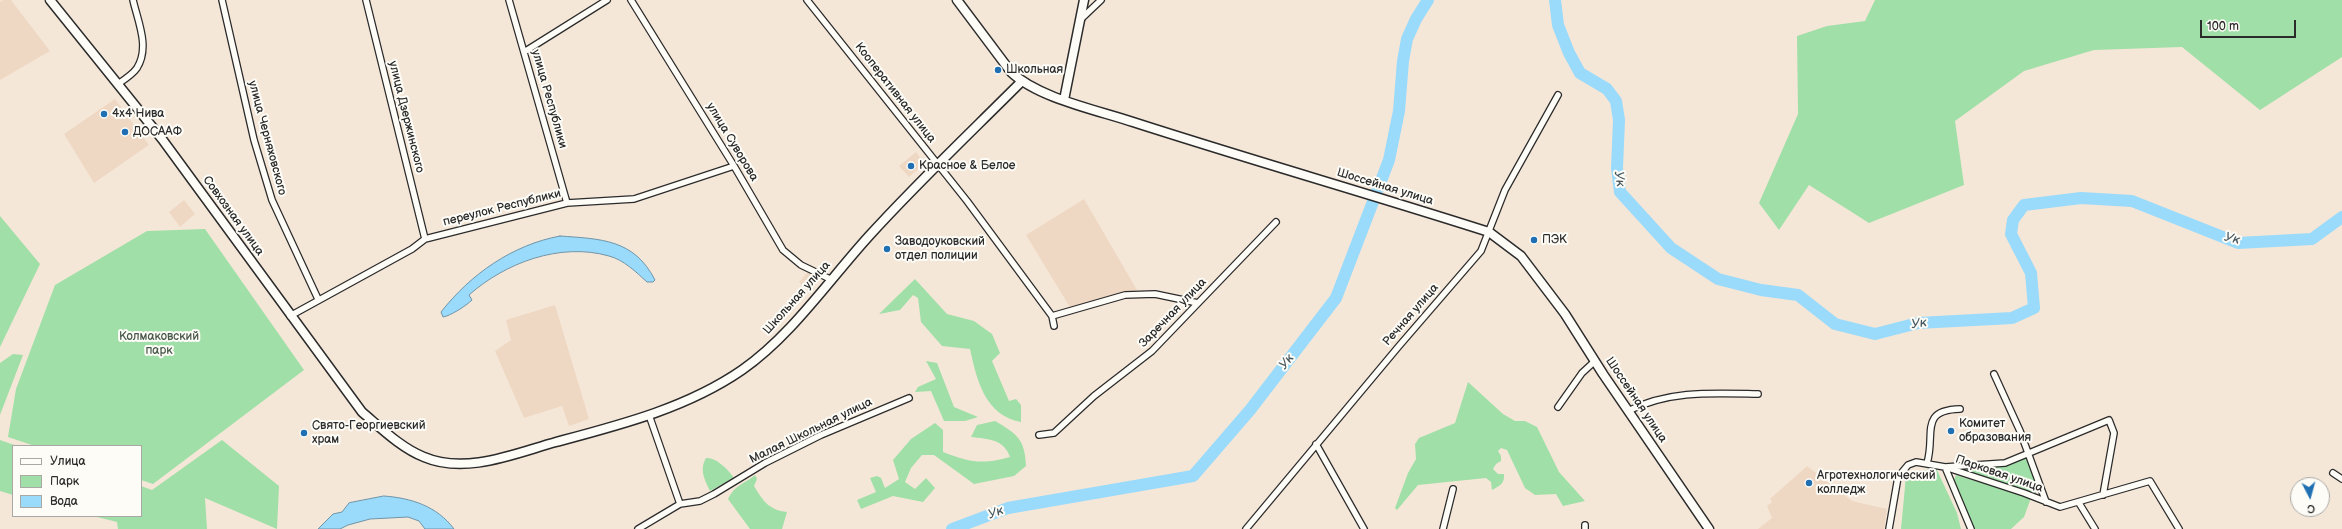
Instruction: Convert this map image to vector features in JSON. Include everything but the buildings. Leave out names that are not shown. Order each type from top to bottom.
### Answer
[{"type":"street","name":"Совхозная улица","points":[[50,0],[162,139],[290,316],[362,412],[399,443]]},
{"type":"street","points":[[118,84],[137,69],[144,52],[143,38],[133,0]]},
{"type":"street","name":"улица Черняховского","points":[[222,0],[254,140],[272,200],[318,299]]},
{"type":"street","name":"улица Дзержинского","points":[[366,0],[424,239]]},
{"type":"street","name":"улица Республики","points":[[508,0],[567,203]]},
{"type":"street","points":[[524,52],[607,0]]},
{"type":"street","name":"улица Суворова","points":[[631,0],[734,166],[783,250],[801,265],[830,279]]},
{"type":"street","name":"Кооперативная улица","points":[[807,0],[938,166],[1052,316],[1054,326]]},
{"type":"street","name":"Шоссейная улица","points":[[957,0],[1011,72],[1021,82],[1064,100],[1489,232],[1522,256],[1565,314],[1628,411],[1709,529]]},
{"type":"street","points":[[1064,100],[1084,0]]},
{"type":"street","points":[[1080,20],[1101,0]]},
{"type":"street","name":"Школьная улица","points":[[399,443],[425,458],[455,464],[488,460],[649,415],[684,402],[743,369],[785,334],[830,279],[871,234],[1021,82]]},
{"type":"street","name":"Речная улица","points":[[1246,529],[1316,444],[1481,251],[1505,190],[1558,95]]},
{"type":"street","name":"переулок Республики","points":[[290,316],[318,299],[412,249],[424,239],[567,203],[634,199],[734,166]]},
{"type":"street","name":"Заречная улица","points":[[1039,435],[1054,433],[1094,396],[1152,351],[1276,222]]},
{"type":"street","points":[[1052,316],[1126,295],[1155,294],[1198,303]]},
{"type":"street","points":[[1558,407],[1582,373],[1595,361]]},
{"type":"street","name":"Парковая улица","points":[[1994,374],[2029,454],[2046,502]]},
{"type":"street","points":[[1628,411],[1646,402],[1676,394],[1758,394]]},
{"type":"street","name":"Малая Школьная улица","points":[[638,529],[680,504],[700,501],[779,456],[859,418],[909,398]]},
{"type":"street","points":[[1927,463],[1930,450],[1930,425],[1935,415],[1945,409],[1960,409]]},
{"type":"street","points":[[649,415],[680,504]]},
{"type":"street","name":"Парковая улица","points":[[1945,467],[2005,463],[2109,420],[2114,433],[2103,495]]},
{"type":"street","points":[[1316,444],[1364,529]]},
{"type":"street","name":"Парковая улица","points":[[1889,529],[1898,477],[1901,470],[1916,462],[1945,467],[2060,507],[2150,481],[2179,529]]},
{"type":"street","name":"Парковая улица","points":[[1945,467],[1971,529]]},
{"type":"street","points":[[2333,473],[2342,479]]},
{"type":"street","points":[[1443,529],[1453,489]]},
{"type":"street","points":[[2078,502],[2095,529]]},
{"type":"shaded area","points":[[3,0],[11,0],[50,51],[0,80],[0,2]]},
{"type":"shaded area","points":[[115,99],[149,145],[94,183],[64,134]]},
{"type":"shaded area","points":[[916,152],[925,163],[909,177],[899,166]]},
{"type":"shaded area","points":[[1084,199],[1137,290],[1071,309],[1026,235]]},
{"type":"shaded area","points":[[184,200],[195,214],[180,227],[169,212]]},
{"type":"shaded area","points":[[808,272],[818,282],[808,291],[799,282]]},
{"type":"shaded area","points":[[555,305],[589,419],[569,426],[562,406],[524,418],[495,351],[511,340],[506,320]]},
{"type":"shaded area","name":"Агротехнологический колледж","points":[[1807,466],[1852,501],[1887,509],[1884,529],[1758,529],[1772,518],[1767,506],[1772,502],[1770,499]]},
{"type":"green space","points":[[1875,0],[2342,0],[2342,57],[2260,110],[2182,47],[2094,50],[2024,71],[1955,121],[1964,185],[1869,223],[1809,185],[1779,230],[1759,203],[1798,114],[1797,36],[1827,26],[1865,21]]},
{"type":"green space","points":[[0,216],[40,264],[0,347]]},
{"type":"green space","name":"Колмаковский парк","points":[[205,229],[304,370],[153,484],[142,480],[142,445],[32,445],[8,437],[16,389],[55,285],[147,231]]},
{"type":"green space","points":[[915,279],[947,314],[974,321],[992,334],[1000,353],[992,361],[1009,401],[1016,399],[1021,405],[1021,422],[1009,418],[999,412],[991,404],[980,384],[970,349],[942,346],[921,322],[918,298],[913,295],[900,310],[879,314]]},
{"type":"green space","points":[[13,354],[23,355],[0,415],[0,363]]},
{"type":"green space","points":[[926,361],[937,363],[954,407],[978,417],[965,421],[944,421],[931,391],[915,392],[918,387],[936,379]]},
{"type":"green space","points":[[1468,382],[1503,414],[1515,421],[1525,421],[1537,427],[1559,472],[1585,501],[1563,506],[1556,494],[1535,495],[1525,488],[1507,450],[1501,448],[1498,451],[1501,456],[1501,461],[1496,464],[1493,469],[1498,474],[1504,474],[1504,480],[1500,486],[1495,489],[1492,490],[1491,482],[1486,478],[1418,485],[1397,510],[1395,508],[1408,473],[1416,459],[1415,444],[1419,438],[1455,423]]},
{"type":"green space","points":[[995,421],[1014,434],[1022,443],[1026,466],[1014,476],[974,484],[934,455],[922,455],[911,468],[905,482],[915,489],[926,478],[935,488],[923,502],[893,496],[861,509],[857,500],[876,492],[870,478],[877,476],[881,478],[885,488],[899,479],[893,460],[911,439],[935,423],[943,430],[943,452],[968,460],[983,462],[1010,457],[1000,443],[989,439],[971,437],[977,425]]},
{"type":"green space","points":[[0,440],[14,445],[12,445],[12,495],[0,491]]},
{"type":"green space","points":[[222,440],[279,486],[277,529],[205,498],[207,529],[118,529],[117,522],[97,517],[142,517],[142,486],[152,490]]},
{"type":"green space","points":[[2028,457],[2039,490],[2034,494],[1960,469],[2007,465]]},
{"type":"green space","points":[[706,458],[710,458],[718,462],[729,471],[734,478],[710,491],[703,471]]},
{"type":"green space","points":[[1936,468],[1957,513],[1961,529],[1901,529],[1906,476],[1915,472]]},
{"type":"green space","points":[[755,475],[757,479],[754,486],[760,496],[771,507],[787,512],[782,529],[750,529],[728,499],[737,487]]},
{"type":"green space","points":[[1956,475],[2031,498],[2024,517],[2011,529],[1973,529],[1953,482]]},
{"type":"water","points":[[560,236],[603,240],[627,249],[647,266],[655,280],[653,282],[647,282],[625,263],[609,256],[590,252],[553,254],[534,258],[499,273],[469,295],[472,300],[466,305],[454,313],[443,317],[441,312],[453,298],[466,285],[494,263],[525,246]]},
{"type":"water","points":[[384,496],[414,501],[432,509],[440,514],[454,529],[425,529],[419,521],[408,517],[370,519],[348,525],[340,529],[318,529],[333,514],[342,512],[349,503]]},
{"type":"waterway","name":"Ук","points":[[952,529],[1008,508],[1193,476],[1250,410],[1336,298],[1389,160],[1399,111],[1403,61],[1407,39],[1416,19],[1428,0]]},
{"type":"waterway","name":"Ук","points":[[1555,0],[1558,25],[1569,53],[1580,73],[1607,89],[1616,101],[1619,120],[1617,168],[1620,192],[1671,248],[1718,279],[1761,290],[1798,295],[1835,324],[1875,334],[1918,323],[2012,318],[2034,308],[2031,273],[2011,234],[2013,220],[2024,205],[2081,198],[2132,201],[2238,243],[2312,239],[2342,217]]},
{"type":"place","name":"Школьная","points":[[998,70]]},
{"type":"place","name":"4x4 Нива","points":[[104,114]]},
{"type":"place","name":"ДОСААФ","points":[[125,132]]},
{"type":"place","name":"Красное & Белое","points":[[911,166]]},
{"type":"place","name":"ПЭК","points":[[1534,240]]},
{"type":"place","name":"Заводоуковский отдел полиции","points":[[887,249]]},
{"type":"place","name":"Комитет образования","points":[[1951,431]]},
{"type":"place","name":"Свято-Георгиевский храм","points":[[304,433]]},
{"type":"place","name":"Агротехнологический колледж","points":[[1809,483]]}]
